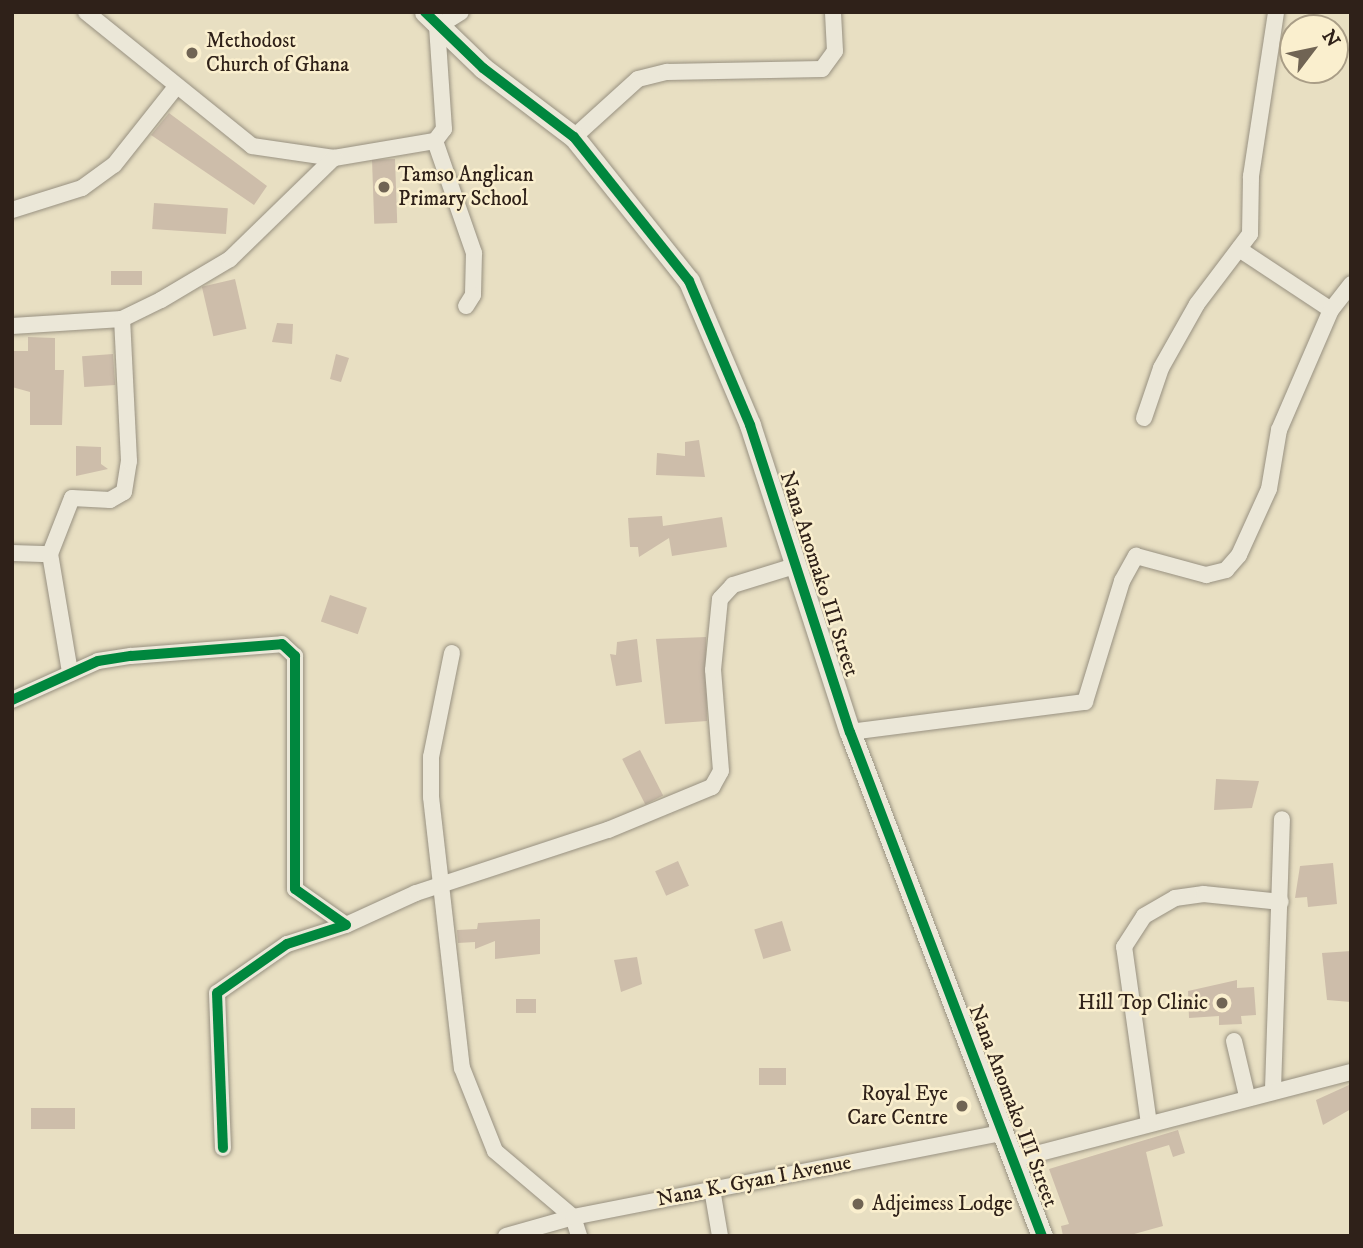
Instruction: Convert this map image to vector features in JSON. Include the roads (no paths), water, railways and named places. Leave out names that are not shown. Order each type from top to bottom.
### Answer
[{"type":"street","points":[[86,12],[175,88],[252,146],[334,158],[435,141],[444,129],[431,20],[461,12]]},
{"type":"street","points":[[575,137],[638,79],[667,72],[822,69],[835,51],[833,12]]},
{"type":"street","points":[[1144,418],[1161,368],[1197,304],[1251,233],[1251,176],[1276,12]]},
{"type":"street","name":"Nana Anomako III Street","points":[[431,20],[575,137],[689,281],[750,425],[791,567],[850,732],[1042,1236]]},
{"type":"street","points":[[12,211],[48,204],[114,165],[175,88]]},
{"type":"street","points":[[435,141],[474,253],[473,295],[466,306]]},
{"type":"street","points":[[12,326],[122,319],[230,259],[334,158]]},
{"type":"street","points":[[1240,249],[1331,310]]},
{"type":"street","points":[[850,732],[1085,702],[1122,581],[1136,556],[1206,575],[1226,570],[1239,555],[1269,489],[1279,430],[1331,310],[1351,284]]},
{"type":"street","points":[[70,672],[50,554],[72,498],[110,500],[124,492],[129,461],[122,319]]},
{"type":"street","points":[[12,553],[50,554]]},
{"type":"street","points":[[223,1148],[217,993],[287,944],[346,925],[442,883],[608,830],[712,787],[721,771],[713,670],[720,599],[733,585],[791,567]]},
{"type":"street","points":[[12,700],[70,672],[143,654],[291,649],[295,889],[346,925]]},
{"type":"street","points":[[452,653],[431,757],[462,1068],[474,1111],[495,1151],[573,1217],[579,1236]]},
{"type":"street","points":[[1273,1088],[1282,819]]},
{"type":"street","points":[[1149,1124],[1124,947],[1144,916],[1175,898],[1205,894],[1281,902]]},
{"type":"street","points":[[1234,1041],[1247,1096]]},
{"type":"street","points":[[1013,1160],[1273,1088],[1351,1072]]},
{"type":"street","name":"Nana K. Gyan I Avenue","points":[[506,1236],[573,1217],[1003,1133]]},
{"type":"street","points":[[712,1189],[720,1236]]},
{"type":"place","name":"Methodost Church of Ghana","points":[[192,53]]},
{"type":"place","name":"Tamso Anglican Primary School","points":[[384,187]]},
{"type":"place","name":"Hill Top Clinic","points":[[1222,1003]]},
{"type":"place","name":"Royal Eye Care Centre","points":[[962,1106]]},
{"type":"place","name":"Adjeimess Lodge","points":[[858,1204]]}]
